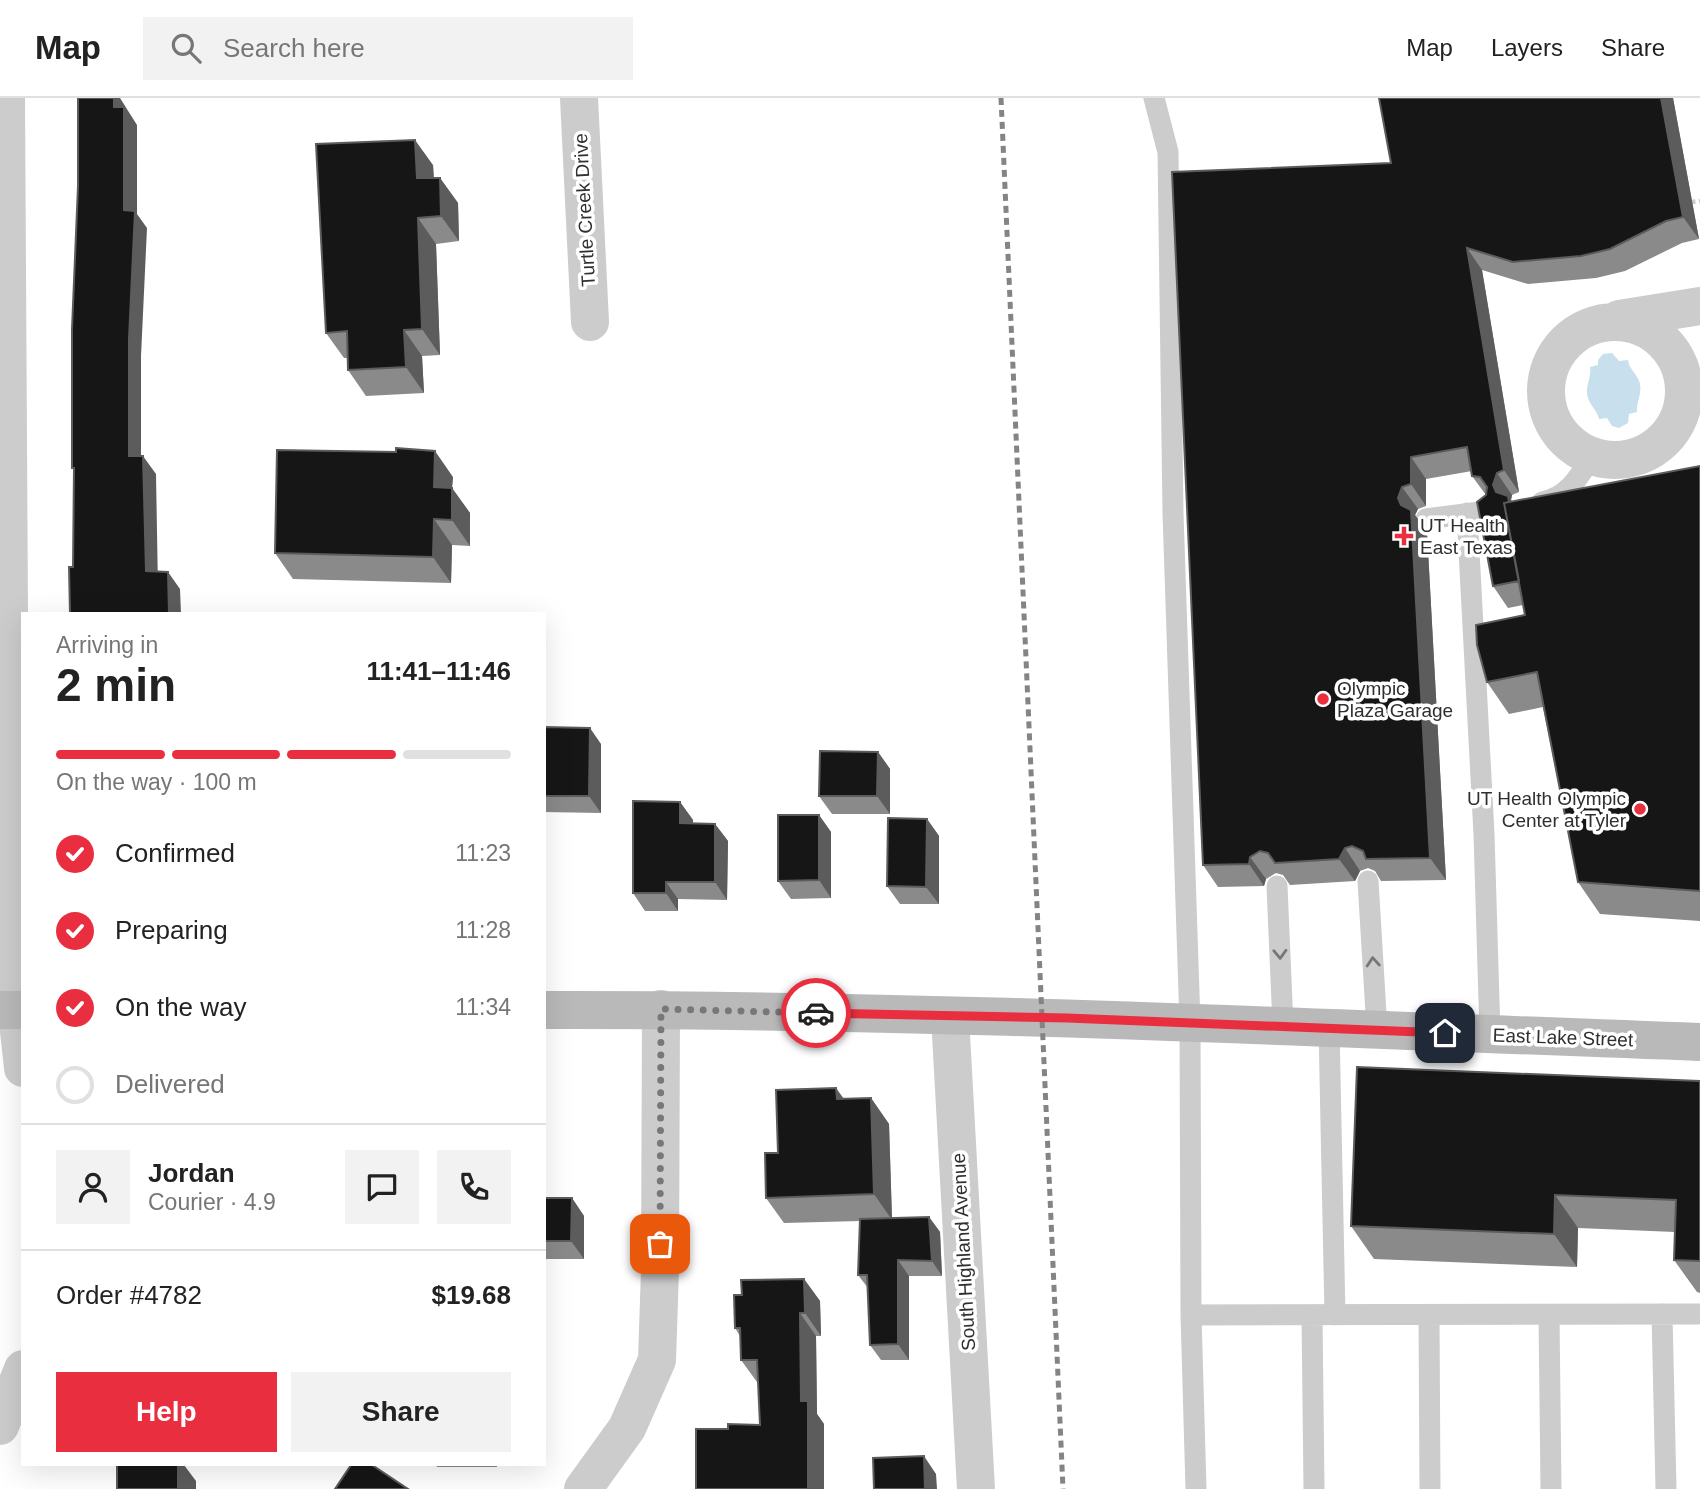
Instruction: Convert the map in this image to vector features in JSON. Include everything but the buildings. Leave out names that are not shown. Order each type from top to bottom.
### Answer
[{"type":"street","points":[[6,98],[3,358],[11,958],[13,1010],[21,1056]]},
{"type":"street","name":"Turtle Creek Drive","points":[[579,98],[590,322]]},
{"type":"street","points":[[1603,322],[1628,322],[1650,330],[1659,337],[1668,345],[1680,364],[1685,387],[1683,410],[1674,430],[1659,446],[1641,456],[1621,461],[1581,452],[1564,439],[1552,422],[1546,402],[1546,381],[1552,361],[1565,342],[1584,329],[1603,322],[1700,306]]},
{"type":"street","points":[[583,1489],[627,1428],[657,1360],[661,1009]]},
{"type":"street","name":"East Lake Street","points":[[546,1010],[661,1009],[950,1016],[1700,1042]]},
{"type":"street","name":"South Highland Avenue","points":[[950,1016],[975,1489]]},
{"type":"street","points":[[0,1426],[21,1374]]},
{"type":"lane","points":[[1154,98],[1168,152],[1173,513],[1190,1023],[1191,1315],[1196,1489]]},
{"type":"lane","points":[[1521,505],[1563,495],[1592,456]]},
{"type":"lane","points":[[1426,519],[1490,511]]},
{"type":"lane","points":[[1467,513],[1484,834],[1490,1034]]},
{"type":"lane","points":[[1368,881],[1377,1030]]},
{"type":"lane","points":[[1277,886],[1283,1026]]},
{"type":"lane","points":[[1329,1028],[1335,1315]]},
{"type":"lane","points":[[1662,1314],[1667,1489]]},
{"type":"lane","points":[[1191,1315],[1700,1314]]},
{"type":"lane","points":[[1312,1315],[1314,1489]]},
{"type":"lane","points":[[1429,1315],[1430,1489]]},
{"type":"lane","points":[[1549,1315],[1551,1489]]},
{"type":"path","points":[[1692,202],[1700,201]]},
{"type":"water","points":[[1612,353],[1619,361],[1628,360],[1640,388],[1637,412],[1629,414],[1628,423],[1619,428],[1612,426],[1607,418],[1599,419],[1587,394],[1590,367],[1598,365],[1603,354]]},
{"type":"railway","points":[[1001,98],[1063,1489]]},
{"type":"way so far","points":[[660,1244],[661,1009],[816,1013]]},
{"type":"place","name":"UT Health East Texas","points":[[1404,536]]},
{"type":"place","name":"Olympic Plaza Garage","points":[[1323,699]]},
{"type":"place","name":"UT Health Olympic Center at Tyler","points":[[1640,809]]},
{"type":"route","points":[[816,1013],[1067,1018],[1445,1033]]}]
